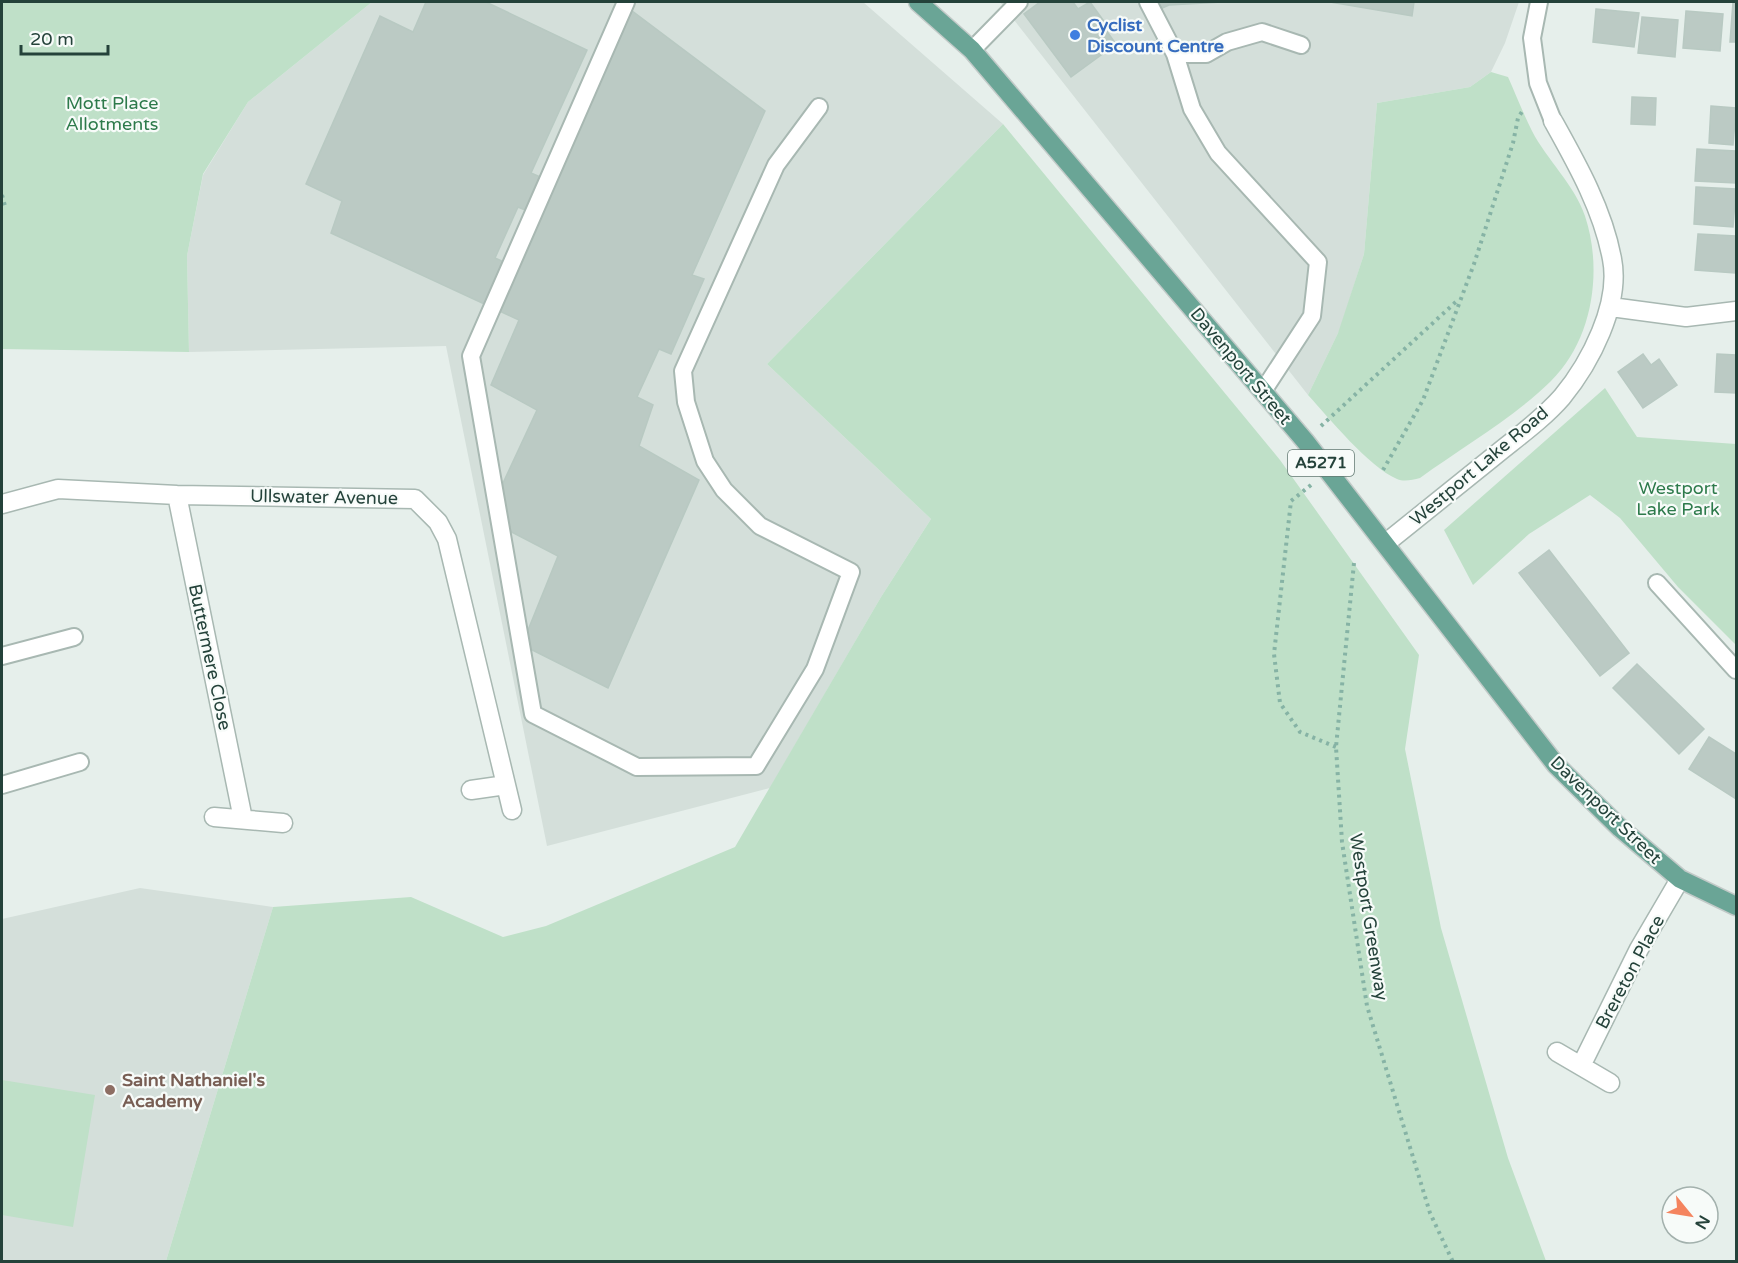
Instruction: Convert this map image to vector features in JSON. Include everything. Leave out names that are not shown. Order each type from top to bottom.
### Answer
[{"type":"main road","name":"Davenport Street","points":[[918,2],[972,50],[1305,441],[1556,765],[1620,828],[1680,879],[1737,906]]},
{"type":"street","name":"Westport Lake Road","points":[[1386,543],[1529,428],[1561,397],[1586,362],[1611,307],[1613,261],[1604,231],[1576,161],[1553,121]]},
{"type":"street","points":[[1611,307],[1686,317],[1737,311]]},
{"type":"street","name":"Ullswater Avenue","points":[[2,504],[58,489],[177,495],[415,498],[438,522],[447,539],[512,810]]},
{"type":"street","name":"Buttermere Close","points":[[177,495],[243,819]]},
{"type":"street","points":[[471,790],[506,785]]},
{"type":"street","points":[[214,817],[283,823]]},
{"type":"street","name":"Brereton Place","points":[[1581,1066],[1639,949],[1680,879]]},
{"type":"street","points":[[1557,1052],[1610,1083]]},
{"type":"lane","points":[[626,2],[471,356],[532,714],[637,767],[756,766],[814,669],[851,572],[760,526],[724,490],[705,461],[686,402],[683,371],[776,165],[819,106]]},
{"type":"lane","points":[[972,50],[1019,2]]},
{"type":"lane","points":[[1148,2],[1175,54],[1192,109],[1218,153],[1318,262],[1311,316],[1283,364],[1263,391]]},
{"type":"lane","points":[[1539,2],[1532,38],[1538,83],[1553,121]]},
{"type":"lane","points":[[1175,54],[1206,54],[1227,42],[1262,32],[1300,45]]},
{"type":"lane","points":[[1657,583],[1737,670]]},
{"type":"lane","points":[[2,656],[74,637]]},
{"type":"lane","points":[[2,785],[80,762]]},
{"type":"path","points":[[1383,470],[1423,400],[1513,143],[1518,118],[1538,83]]},
{"type":"path","points":[[2,195],[5,206]]},
{"type":"path","points":[[1305,441],[1460,298]]},
{"type":"path","points":[[1328,471],[1291,501],[1274,654],[1280,703],[1300,732],[1336,747]]},
{"type":"path","name":"Westport Greenway","points":[[1354,563],[1336,747],[1342,842],[1368,1006],[1430,1213],[1453,1262]]},
{"type":"shaded area","points":[[372,2],[863,2],[1003,124],[767,364],[931,519],[881,597],[770,788],[547,846],[446,346],[189,352],[187,256],[203,175],[248,102]]},
{"type":"shaded area","points":[[1000,2],[1519,2],[1505,43],[1491,72],[1470,87],[1377,103],[1364,254],[1340,329],[1308,395]]},
{"type":"shaded area","name":"Saint Nathaniel's Academy","points":[[140,888],[273,907],[166,1261],[2,1261],[2,919]]},
{"type":"green space","name":"Mott Place Allotments","points":[[2,2],[372,2],[248,102],[203,174],[187,256],[189,352],[2,349]]},
{"type":"green space","points":[[1491,72],[1508,77],[1532,131],[1580,204],[1590,237],[1593,259],[1591,303],[1577,346],[1551,381],[1537,394],[1505,420],[1420,478],[1400,480],[1386,473],[1362,453],[1308,395],[1338,333],[1364,254],[1377,103],[1470,87]]},
{"type":"green space","points":[[1003,124],[1280,460],[1419,655],[1405,749],[1441,928],[1508,1158],[1546,1261],[166,1261],[273,907],[411,897],[503,937],[546,926],[735,847],[881,597],[931,519],[767,364]]},
{"type":"green space","name":"Westport Lake Park","points":[[1605,388],[1637,437],[1736,444],[1736,645],[1678,587],[1620,518],[1590,495],[1529,534],[1473,585],[1444,530]]},
{"type":"green space","points":[[2,1080],[95,1095],[73,1227],[2,1215]]},
{"type":"building","points":[[426,2],[486,2],[587,50],[531,173],[554,183],[632,11],[765,111],[692,275],[704,279],[671,354],[659,349],[637,397],[653,405],[639,446],[699,480],[608,688],[522,645],[558,556],[498,525],[497,496],[537,410],[491,385],[519,320],[331,233],[342,201],[306,184],[380,16],[413,32]],"holes":[[[518,207],[542,217],[519,269],[495,258]]]},
{"type":"building","name":"Cyclist Discount Centre","points":[[1040,2],[1073,2],[1078,9],[1090,2],[1106,24],[1103,26],[1116,44],[1071,77],[1024,14]]},
{"type":"building","points":[[1156,2],[1222,2],[1169,5],[1160,9]]},
{"type":"building","points":[[1330,2],[1414,2],[1412,16]]},
{"type":"building","points":[[1733,2],[1736,2],[1736,42],[1730,42]]},
{"type":"building","points":[[1596,9],[1639,13],[1634,47],[1593,42]]},
{"type":"building","points":[[1686,11],[1723,14],[1720,51],[1683,48]]},
{"type":"building","points":[[1642,17],[1678,20],[1675,57],[1638,53]]},
{"type":"building","points":[[1632,97],[1656,98],[1655,125],[1631,124]]},
{"type":"building","points":[[1711,106],[1736,108],[1733,145],[1709,143]]},
{"type":"building","points":[[1697,149],[1736,151],[1736,183],[1695,181]]},
{"type":"building","points":[[1696,187],[1736,189],[1733,227],[1694,224]]},
{"type":"building","points":[[1698,234],[1736,236],[1735,273],[1695,270]]},
{"type":"building","points":[[1643,354],[1651,365],[1659,359],[1677,385],[1643,408],[1618,372]]},
{"type":"building","points":[[1717,354],[1736,355],[1736,393],[1715,392]]},
{"type":"building","points":[[1549,550],[1629,653],[1600,676],[1519,573]]},
{"type":"building","points":[[1637,664],[1704,729],[1679,754],[1613,688]]},
{"type":"building","points":[[1709,737],[1736,754],[1736,799],[1689,769]]},
{"type":"place","name":"Cyclist Discount Centre","points":[[1075,35]]},
{"type":"place","name":"Saint Nathaniel's Academy","points":[[110,1090]]}]
